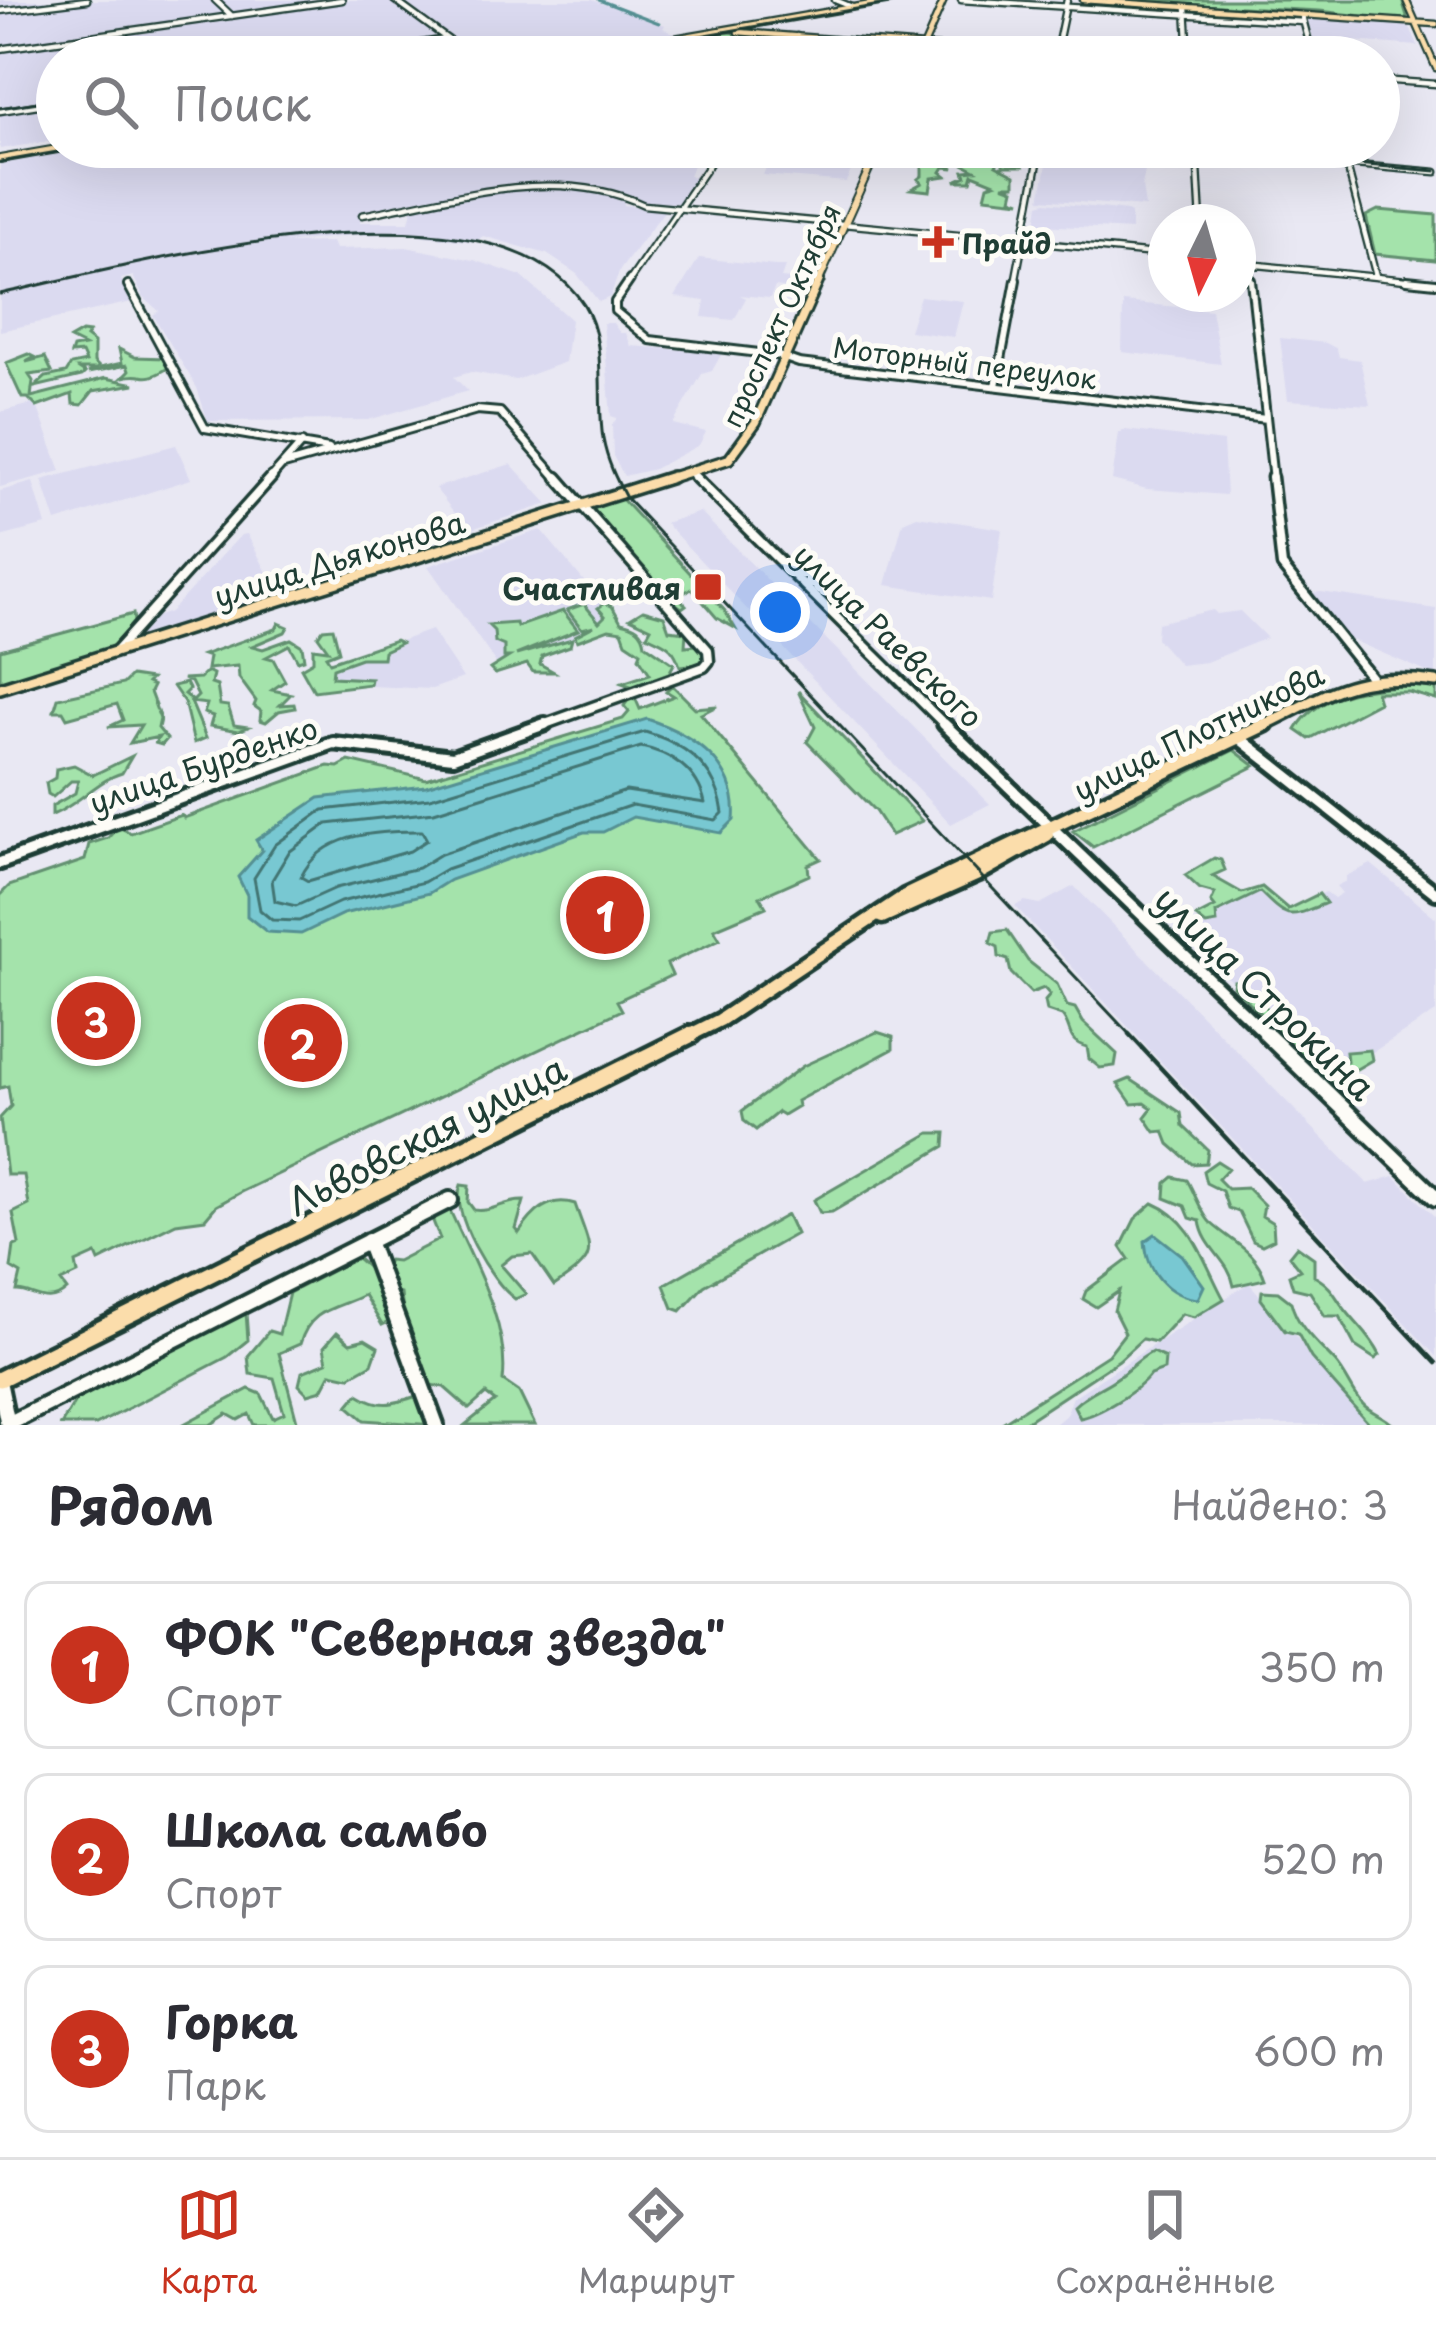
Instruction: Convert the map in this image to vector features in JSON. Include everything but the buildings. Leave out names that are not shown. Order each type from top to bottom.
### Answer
[{"type":"main road","points":[[688,36],[896,0]]},
{"type":"main road","points":[[928,36],[943,0]]},
{"type":"main road","points":[[1083,0],[1436,24]]},
{"type":"main road","points":[[1406,0],[1436,68]]},
{"type":"main road","points":[[723,30],[797,36]]},
{"type":"main road","points":[[0,156],[36,148]]},
{"type":"main road","points":[[0,156],[36,151]]},
{"type":"main road","name":"проспект Октября","points":[[692,474],[729,459],[740,449],[786,359],[870,168]]},
{"type":"main road","name":"улица Дьяконова","points":[[0,688],[692,474]]},
{"type":"main road","name":"улица Плотникова","points":[[1054,829],[1370,677],[1436,682]]},
{"type":"main road","name":"Львовская улица","points":[[0,1383],[720,1020],[866,922],[978,874],[1033,846],[1054,829]]},
{"type":"street","points":[[0,11],[87,0]]},
{"type":"street","points":[[215,0],[232,16]]},
{"type":"street","points":[[91,36],[342,0]]},
{"type":"street","points":[[394,0],[443,36]]},
{"type":"street","points":[[835,0],[852,8]]},
{"type":"street","points":[[961,0],[1186,10],[1188,36]]},
{"type":"street","points":[[1059,36],[1066,3]]},
{"type":"street","points":[[1302,18],[1307,36]]},
{"type":"street","points":[[0,49],[36,44]]},
{"type":"street","points":[[1400,82],[1434,84]]},
{"type":"street","points":[[0,111],[36,105]]},
{"type":"street","points":[[680,207],[707,168]]},
{"type":"street","points":[[996,386],[1037,168]]},
{"type":"street","points":[[1198,168],[1200,204]]},
{"type":"street","points":[[1346,168],[1376,277]]},
{"type":"street","points":[[1400,168],[1436,171]]},
{"type":"street","points":[[362,215],[542,184],[614,191],[644,205],[1148,253]]},
{"type":"street","name":"Моторный переулок","points":[[680,207],[614,305],[640,336],[786,359],[1266,419]]},
{"type":"street","points":[[1256,264],[1436,283]]},
{"type":"street","points":[[128,285],[205,428],[305,449],[330,449],[490,409],[501,413],[582,507]]},
{"type":"street","points":[[1250,312],[1282,566],[1370,677]]},
{"type":"street","points":[[115,652],[284,465],[305,449]]},
{"type":"street","name":"улица Раевского","points":[[692,474],[1054,829]]},
{"type":"street","name":"улица Бурденко","points":[[2,862],[334,743],[453,757],[704,667],[711,655],[708,650],[582,507]]},
{"type":"street","points":[[1239,737],[1436,893]]},
{"type":"street","name":"улица Строкина","points":[[1054,829],[1436,1198]]},
{"type":"street","points":[[0,846],[2,862]]},
{"type":"street","points":[[0,1383],[8,1424],[450,1200]]},
{"type":"street","points":[[368,1241],[436,1425]]},
{"type":"shaded area","points":[[0,0],[592,0],[665,25],[676,34],[36,36],[36,143],[0,149]]},
{"type":"shaded area","points":[[1307,18],[1409,25],[1418,46],[1400,45],[1400,36],[1312,36]]},
{"type":"shaded area","points":[[36,158],[36,168],[692,168],[689,176],[698,177],[675,206],[638,202],[616,191],[544,181],[497,185],[361,213],[360,222],[409,222],[413,206],[536,186],[617,195],[626,199],[623,205],[665,210],[620,270],[610,297],[599,302],[577,274],[547,254],[483,236],[475,242],[408,234],[284,243],[332,242],[335,249],[406,247],[474,260],[521,276],[571,320],[565,362],[516,380],[471,372],[454,377],[468,391],[368,420],[208,421],[197,388],[153,315],[159,311],[143,297],[133,276],[121,279],[132,302],[0,331],[0,164]]},
{"type":"shaded area","points":[[766,168],[852,168],[846,182],[763,175]]},
{"type":"shaded area","points":[[1046,168],[1146,168],[1145,207],[1040,199]]},
{"type":"shaded area","points":[[1039,204],[1127,211],[1131,230],[1041,225],[1036,223]]},
{"type":"shaded area","points":[[699,258],[785,267],[781,278],[801,280],[796,290],[775,287],[770,298],[740,295],[746,298],[734,320],[702,317],[705,301],[675,297]]},
{"type":"shaded area","points":[[920,296],[963,301],[954,337],[909,331]]},
{"type":"shaded area","points":[[1123,302],[1148,304],[1148,312],[1211,312],[1221,364],[1122,352]]},
{"type":"shaded area","points":[[603,323],[613,323],[620,333],[626,333],[631,346],[722,353],[712,371],[702,374],[673,424],[706,432],[699,445],[654,469],[624,476],[613,456],[612,425],[617,418],[611,416]]},
{"type":"shaded area","points":[[1280,338],[1326,343],[1337,349],[1339,357],[1360,360],[1370,405],[1288,400]]},
{"type":"shaded area","points":[[36,403],[61,471],[0,487],[0,412]]},
{"type":"shaded area","points":[[1119,433],[1223,442],[1226,495],[1147,489],[1112,480]]},
{"type":"shaded area","points":[[176,445],[191,479],[56,522],[42,480]]},
{"type":"shaded area","points":[[511,464],[548,504],[468,530],[435,488]]},
{"type":"shaded area","points":[[33,482],[46,525],[0,537],[0,491]]},
{"type":"shaded area","points":[[700,512],[990,804],[951,824],[665,523]]},
{"type":"shaded area","points":[[917,516],[1002,529],[991,601],[886,585],[903,522]]},
{"type":"shaded area","points":[[541,530],[619,623],[498,666],[428,566]]},
{"type":"shaded area","points":[[247,534],[269,576],[286,574],[292,593],[129,641],[147,620],[170,612]]},
{"type":"shaded area","points":[[1307,593],[1436,609],[1436,676],[1345,637]]},
{"type":"shaded area","points":[[1213,610],[1217,614],[1240,611],[1267,638],[1206,662],[1180,665],[1156,638],[1157,623]]},
{"type":"shaded area","points":[[431,630],[463,678],[432,689],[330,684],[322,669]]},
{"type":"shaded area","points":[[1371,864],[1436,918],[1436,1012],[1332,1078],[1184,935],[1206,923],[1201,917],[1262,885],[1289,908],[1326,892],[1334,898],[1342,893],[1336,886],[1346,876]]},
{"type":"shaded area","points":[[1074,886],[1368,1184],[1394,1176],[1436,1218],[1436,1356],[1015,906],[1025,901],[1040,904]]},
{"type":"shaded area","points":[[1249,1283],[1373,1425],[1054,1425],[1066,1415],[1073,1397]]},
{"type":"green space","points":[[1101,0],[1402,0],[1407,16],[1404,21],[1320,11]]},
{"type":"green space","points":[[727,32],[770,36],[704,36]]},
{"type":"green space","points":[[922,168],[943,168],[946,176],[932,178],[930,191],[911,189],[922,183],[918,179]]},
{"type":"green space","points":[[971,168],[1002,168],[1015,175],[1015,185],[1003,185],[1014,189],[1012,198],[1021,201],[985,197],[988,185],[995,183],[973,174],[971,181],[955,181],[966,176],[964,171],[975,170]]},
{"type":"green space","points":[[1378,210],[1436,215],[1436,260],[1375,254],[1366,216]]},
{"type":"green space","points":[[89,333],[86,337],[94,343],[94,362],[100,368],[122,363],[119,349],[135,357],[166,358],[168,368],[148,377],[123,377],[129,371],[127,365],[88,373],[98,369],[79,369],[85,373],[82,376],[35,387],[46,377],[86,362],[82,353],[71,354],[73,348],[84,346],[70,339]]},
{"type":"green space","points":[[29,354],[35,357],[26,362],[45,357],[52,372],[29,375],[31,397],[106,378],[135,384],[93,391],[82,405],[73,404],[72,394],[37,407],[22,398],[6,363]]},
{"type":"green space","points":[[621,498],[725,611],[735,628],[717,618],[692,589],[676,595],[686,605],[682,608],[670,600],[593,509]]},
{"type":"green space","points":[[605,603],[621,622],[640,631],[645,644],[674,664],[669,673],[655,678],[656,684],[636,688],[622,683],[650,674],[639,657],[641,652],[626,642],[622,631],[609,629],[577,641],[575,636],[594,626],[582,629],[567,610],[584,604],[599,622],[605,616],[598,608]]},
{"type":"green space","points":[[643,610],[664,616],[669,630],[686,632],[685,646],[697,645],[705,653],[700,664],[680,666],[671,649],[647,635],[651,628],[630,618]]},
{"type":"green space","points":[[563,611],[578,630],[516,655],[572,639],[570,646],[542,656],[540,664],[554,672],[533,672],[527,664],[495,674],[490,669],[509,657],[504,657],[504,646],[495,642],[488,625],[516,623],[517,627]]},
{"type":"green space","points":[[133,614],[134,622],[110,650],[0,684],[0,650]]},
{"type":"green space","points":[[279,623],[288,627],[285,632],[252,646],[263,649],[291,639],[302,646],[304,659],[298,661],[289,645],[266,657],[273,659],[285,681],[272,690],[291,694],[280,705],[294,704],[295,708],[279,711],[266,722],[260,720],[256,701],[239,678],[238,666],[207,669],[209,657],[203,655],[276,629]]},
{"type":"green space","points":[[333,628],[339,651],[326,656],[330,662],[395,640],[401,643],[384,651],[383,658],[361,658],[333,668],[332,677],[371,679],[370,684],[314,691],[301,668],[313,661],[313,648],[328,650],[318,636],[323,629]]},
{"type":"green space","points":[[207,671],[213,674],[211,684],[217,686],[220,705],[228,706],[234,725],[248,727],[239,731],[210,726],[213,716],[204,713],[207,704],[191,702],[206,738],[194,743],[184,702],[173,686],[186,683],[189,689],[184,694],[193,701],[198,696],[191,682],[183,679],[200,678]]},
{"type":"green space","points":[[131,676],[151,679],[147,683],[153,686],[150,692],[160,719],[158,728],[167,739],[162,745],[155,743],[159,737],[130,743],[141,725],[108,727],[123,720],[117,704],[67,718],[63,711],[54,711],[58,698],[123,684]]},
{"type":"green space","points":[[672,685],[695,708],[717,706],[701,714],[821,859],[808,865],[809,875],[760,897],[766,907],[714,929],[720,939],[667,964],[672,975],[617,1001],[622,1010],[241,1192],[216,1206],[205,1219],[176,1223],[99,1261],[96,1254],[76,1263],[78,1274],[61,1282],[67,1290],[60,1295],[47,1298],[17,1291],[21,1274],[11,1268],[14,1246],[19,1244],[13,1213],[29,1205],[24,1175],[7,1175],[0,1118],[11,1106],[8,1086],[0,1088],[0,895],[9,886],[85,860],[89,844],[108,838],[118,827],[131,833],[184,818],[349,761],[426,779],[623,719],[629,712],[624,706],[629,699],[636,700],[640,709],[674,696],[666,691]]},
{"type":"green space","points":[[1399,686],[1436,688],[1436,700],[1409,692],[1376,692],[1379,702],[1309,739],[1296,730],[1307,716],[1339,696]]},
{"type":"green space","points":[[798,691],[922,821],[891,835],[875,811],[807,742],[815,727]]},
{"type":"green space","points":[[1234,750],[1255,766],[1093,847],[1073,831]]},
{"type":"green space","points":[[132,756],[122,773],[52,815],[52,806],[75,793],[78,781],[71,781],[53,797],[46,783],[55,778],[56,769],[74,765],[93,775]]},
{"type":"green space","points":[[1214,858],[1221,860],[1225,870],[1212,876],[1242,893],[1262,887],[1288,909],[1319,894],[1326,903],[1290,914],[1260,892],[1216,913],[1217,923],[1206,925],[1196,917],[1215,907],[1211,902],[1215,893],[1200,889],[1185,875]]},
{"type":"green space","points":[[1007,930],[1028,961],[1057,984],[1067,1006],[1075,1008],[1117,1054],[1115,1066],[1100,1068],[1089,1059],[1087,1047],[1073,1038],[1062,1016],[1047,1011],[1045,1001],[1050,995],[1044,988],[1031,993],[1011,973],[1008,960],[999,957],[998,947],[990,943],[993,932]]},
{"type":"green space","points":[[1234,981],[1328,1067],[1347,1061],[1346,1052],[1370,1050],[1372,1060],[1336,1081],[1326,1079],[1233,986]]},
{"type":"green space","points":[[877,1032],[893,1037],[893,1049],[797,1101],[798,1106],[783,1115],[778,1112],[756,1130],[744,1121],[742,1111],[803,1066]]},
{"type":"green space","points":[[1130,1079],[1181,1113],[1183,1126],[1208,1150],[1206,1163],[1192,1164],[1169,1144],[1164,1131],[1155,1132],[1145,1117],[1152,1108],[1132,1104],[1118,1084]]},
{"type":"green space","points":[[930,1133],[946,1133],[945,1146],[832,1212],[820,1213],[814,1200]]},
{"type":"green space","points":[[1217,1161],[1228,1168],[1218,1179],[1228,1189],[1247,1188],[1264,1205],[1262,1216],[1273,1223],[1274,1239],[1262,1245],[1253,1241],[1239,1212],[1228,1208],[1222,1191],[1206,1183],[1203,1171]]},
{"type":"green space","points":[[1173,1177],[1187,1180],[1208,1219],[1249,1254],[1265,1279],[1234,1286],[1200,1221],[1190,1218],[1185,1206],[1165,1198],[1166,1183]]},
{"type":"green space","points":[[461,1185],[469,1186],[468,1202],[474,1210],[524,1201],[519,1233],[549,1204],[575,1204],[588,1243],[586,1259],[554,1286],[532,1254],[512,1256],[501,1265],[526,1294],[515,1299],[475,1246],[461,1212]]},
{"type":"green space","points":[[1153,1203],[1188,1231],[1224,1299],[1194,1317],[1182,1314],[1156,1342],[1142,1339],[1119,1360],[1021,1425],[999,1425],[1108,1355],[1125,1333],[1114,1311],[1119,1291],[1096,1307],[1083,1299],[1086,1291],[1129,1259],[1121,1247],[1135,1219]]},
{"type":"green space","points":[[449,1208],[495,1315],[504,1359],[503,1381],[519,1392],[535,1425],[465,1425],[495,1401],[486,1394],[469,1409],[444,1387],[429,1385],[404,1325],[401,1294],[394,1293],[384,1267],[388,1260],[397,1261],[440,1239],[431,1216]]},
{"type":"green space","points":[[787,1215],[796,1234],[704,1286],[681,1311],[673,1308],[664,1285]]},
{"type":"green space","points":[[1297,1246],[1314,1258],[1314,1276],[1373,1343],[1380,1355],[1375,1359],[1355,1346],[1339,1316],[1325,1316],[1310,1292],[1293,1288],[1289,1275],[1300,1270],[1289,1256]]},
{"type":"green space","points":[[357,1258],[373,1272],[391,1321],[382,1325],[364,1295],[317,1316],[300,1344],[279,1353],[298,1425],[254,1425],[249,1414],[238,1420],[227,1414],[210,1425],[182,1425],[249,1389],[261,1394],[273,1418],[284,1413],[274,1378],[250,1374],[248,1356],[269,1331],[279,1334],[289,1293]]},
{"type":"green space","points":[[1262,1291],[1278,1292],[1291,1302],[1303,1327],[1339,1367],[1362,1403],[1393,1425],[1370,1425],[1311,1358],[1298,1334],[1285,1331],[1261,1299]]},
{"type":"green space","points":[[240,1312],[246,1313],[248,1340],[227,1357],[96,1425],[61,1425],[76,1400]]},
{"type":"green space","points":[[337,1332],[350,1343],[365,1339],[378,1347],[372,1364],[349,1377],[331,1373],[322,1390],[308,1394],[299,1385],[302,1372],[327,1362],[324,1347]]},
{"type":"green space","points":[[1152,1352],[1165,1358],[1164,1370],[1150,1375],[1118,1401],[1080,1418],[1074,1406]]},
{"type":"green space","points":[[358,1394],[387,1404],[419,1395],[434,1425],[364,1420],[348,1406]]},
{"type":"water","points":[[647,719],[681,733],[721,768],[734,800],[734,820],[721,833],[633,817],[603,832],[584,832],[450,880],[429,893],[343,914],[301,934],[267,932],[247,916],[247,895],[238,877],[262,850],[256,840],[319,798],[426,786]]},
{"type":"water","points":[[1155,1234],[1182,1255],[1204,1286],[1198,1299],[1177,1293],[1154,1272],[1145,1241]]},
{"type":"waterway","points":[[599,0],[659,23]]},
{"type":"tram line","points":[[699,36],[909,0]]},
{"type":"tram line","points":[[0,162],[36,156]]},
{"type":"tram line","points":[[1400,168],[1436,171]]},
{"type":"railway","points":[[0,108],[36,102]]},
{"type":"railway","points":[[0,294],[135,264],[308,236],[395,232],[474,240],[539,263],[584,305],[591,320],[599,353],[603,439],[626,498],[1132,1037]]},
{"type":"railway","points":[[1129,1034],[1436,1363]]},
{"type":"place","name":"Прайд","points":[[938,242]]},
{"type":"place","name":"Счастливая","points":[[708,587]]},
{"type":"place","name":"ФОК \"Северная звезда\"","points":[[605,915]]},
{"type":"place","name":"Горка","points":[[96,1021]]},
{"type":"place","name":"Школа самбо","points":[[303,1043]]}]
